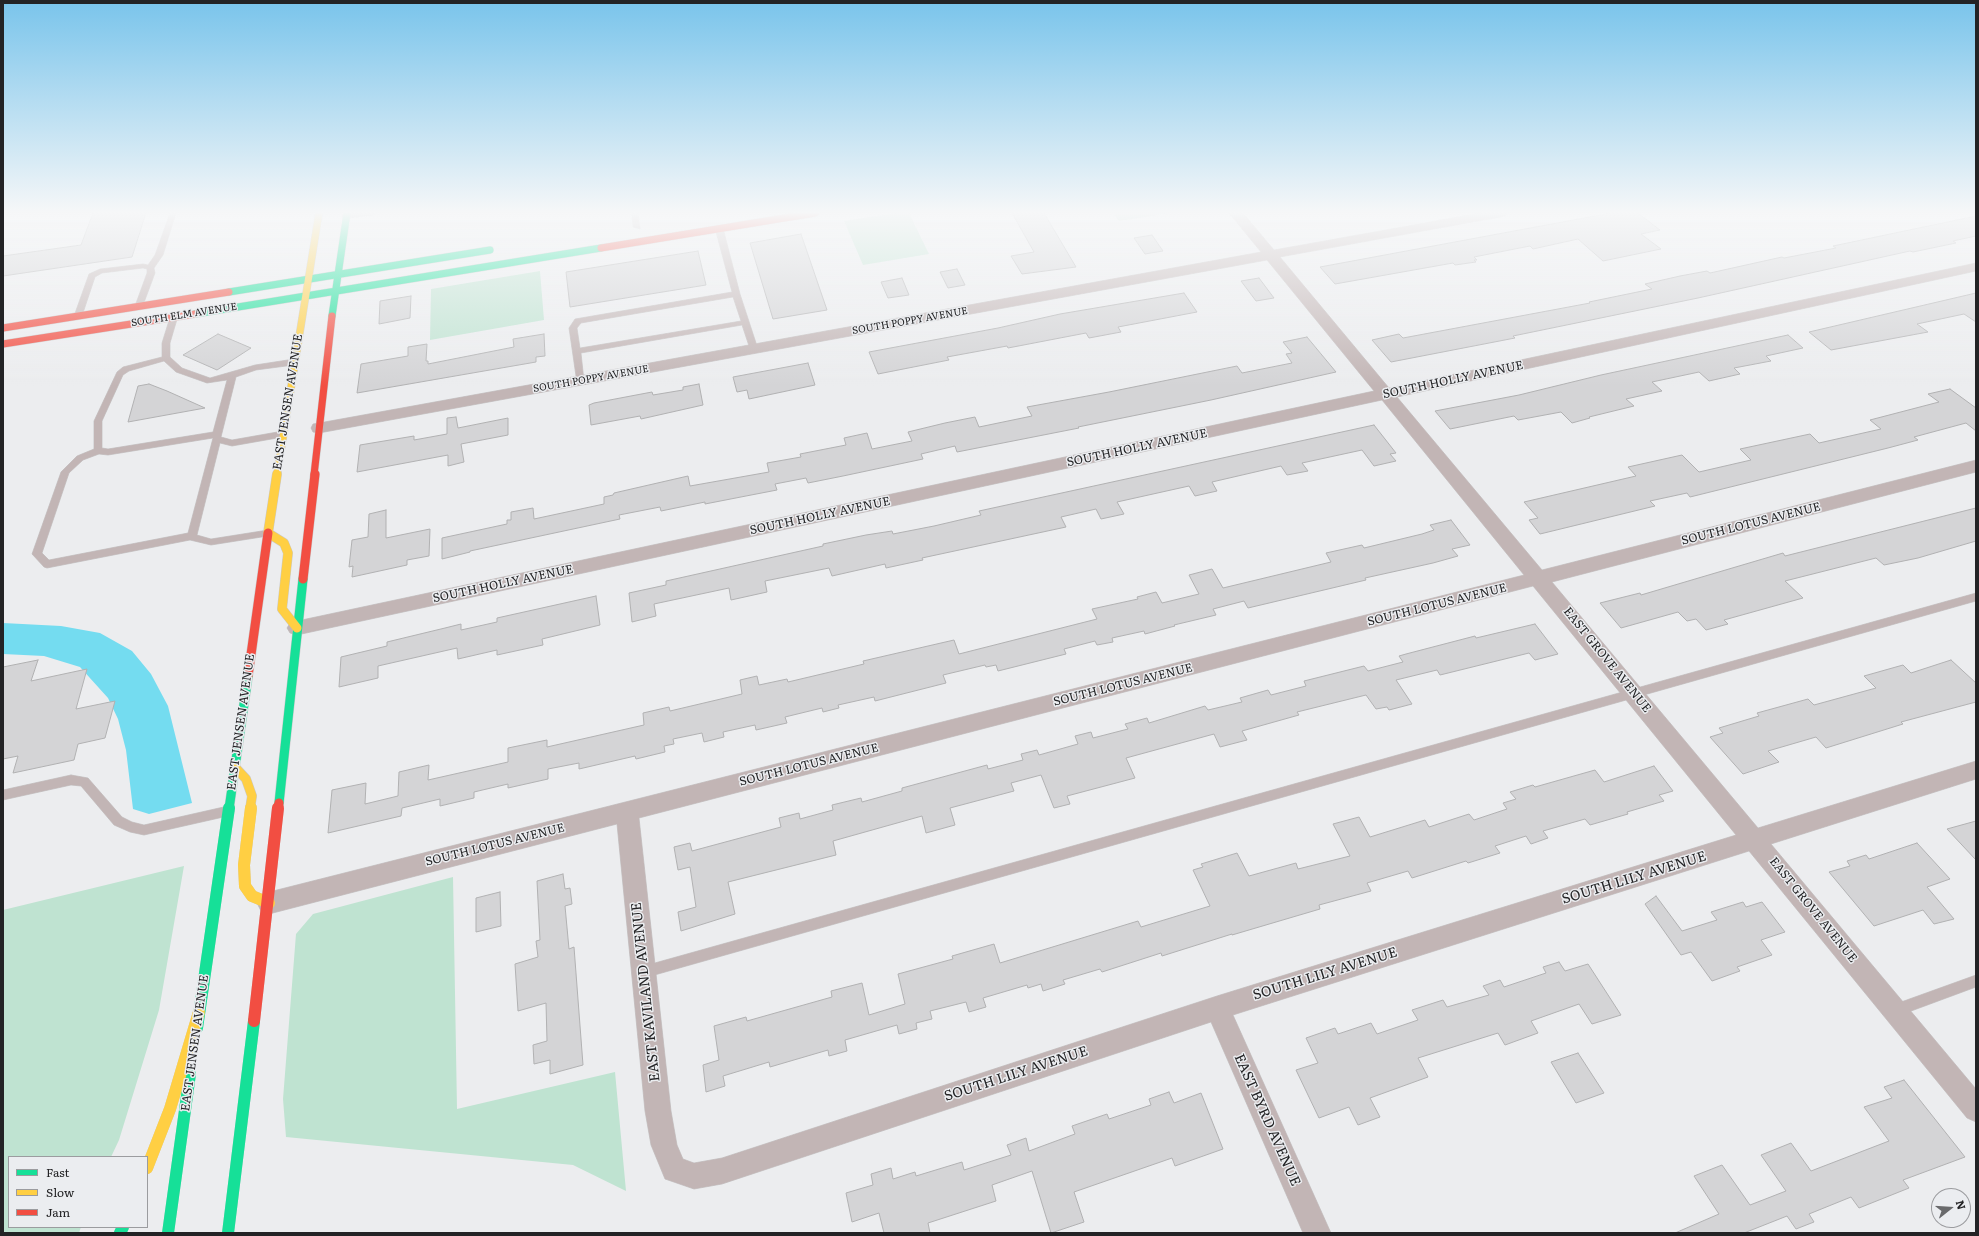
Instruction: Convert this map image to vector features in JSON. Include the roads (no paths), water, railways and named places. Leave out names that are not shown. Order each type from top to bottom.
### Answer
[{"type":"main road","name":"EAST JENSEN AVENUE","points":[[168,1233],[268,533],[309,271]]},
{"type":"main road","points":[[228,1233],[270,903],[297,628],[338,271]]},
{"type":"main road","name":"SOUTH ELM AVENUE","points":[[3,328],[364,271]]},
{"type":"main road","name":"SOUTH ELM AVENUE","points":[[3,344],[459,271]]},
{"type":"main road","points":[[268,533],[284,544],[288,553],[282,610],[297,628]]},
{"type":"main road","points":[[234,766],[246,779],[252,796],[244,865],[245,886],[252,896],[270,903]]},
{"type":"main road","points":[[148,1165],[170,1109],[199,1012]]},
{"type":"street","name":"SOUTH POPPY AVENUE","points":[[319,428],[1181,271]]},
{"type":"street","name":"EAST GROVE AVENUE","points":[[1286,271],[1976,1109]]},
{"type":"street","name":"SOUTH HOLLY AVENUE","points":[[297,628],[1959,271]]},
{"type":"street","name":"SOUTH LOTUS AVENUE","points":[[270,903],[1976,466]]},
{"type":"street","name":"SOUTH LILY AVENUE","points":[[674,1170],[694,1176],[722,1171],[1217,1008],[1976,770]]},
{"type":"street","name":"EAST KAVILAND AVENUE","points":[[627,812],[658,1111],[664,1146],[674,1170]]},
{"type":"street","name":"EAST BYRD AVENUE","points":[[1217,1008],[1317,1233]]},
{"type":"lane","points":[[78,316],[92,276],[95,273],[108,271]]},
{"type":"lane","points":[[139,306],[151,271]]},
{"type":"lane","points":[[730,271],[754,349]]},
{"type":"lane","points":[[580,381],[573,328],[578,321],[736,294]]},
{"type":"lane","points":[[174,316],[166,343],[166,358],[179,370],[210,381],[232,376],[255,368],[294,362]]},
{"type":"lane","points":[[577,351],[746,322]]},
{"type":"lane","points":[[98,452],[98,421],[120,374],[126,369],[166,358]]},
{"type":"lane","points":[[192,536],[232,376]]},
{"type":"lane","points":[[268,533],[211,542],[196,539],[192,536],[47,564],[37,554],[65,472],[80,458],[98,452],[108,452],[217,436],[232,443],[283,434]]},
{"type":"lane","points":[[644,972],[1976,597]]},
{"type":"lane","points":[[3,795],[71,780],[84,781],[118,821],[130,827],[144,830],[228,811]]},
{"type":"lane","points":[[1895,1011],[1976,981]]},
{"type":"water","points":[[3,623],[61,626],[100,633],[132,651],[151,674],[168,706],[192,803],[149,814],[133,809],[126,750],[118,719],[108,698],[80,667],[44,656],[3,654]]}]
